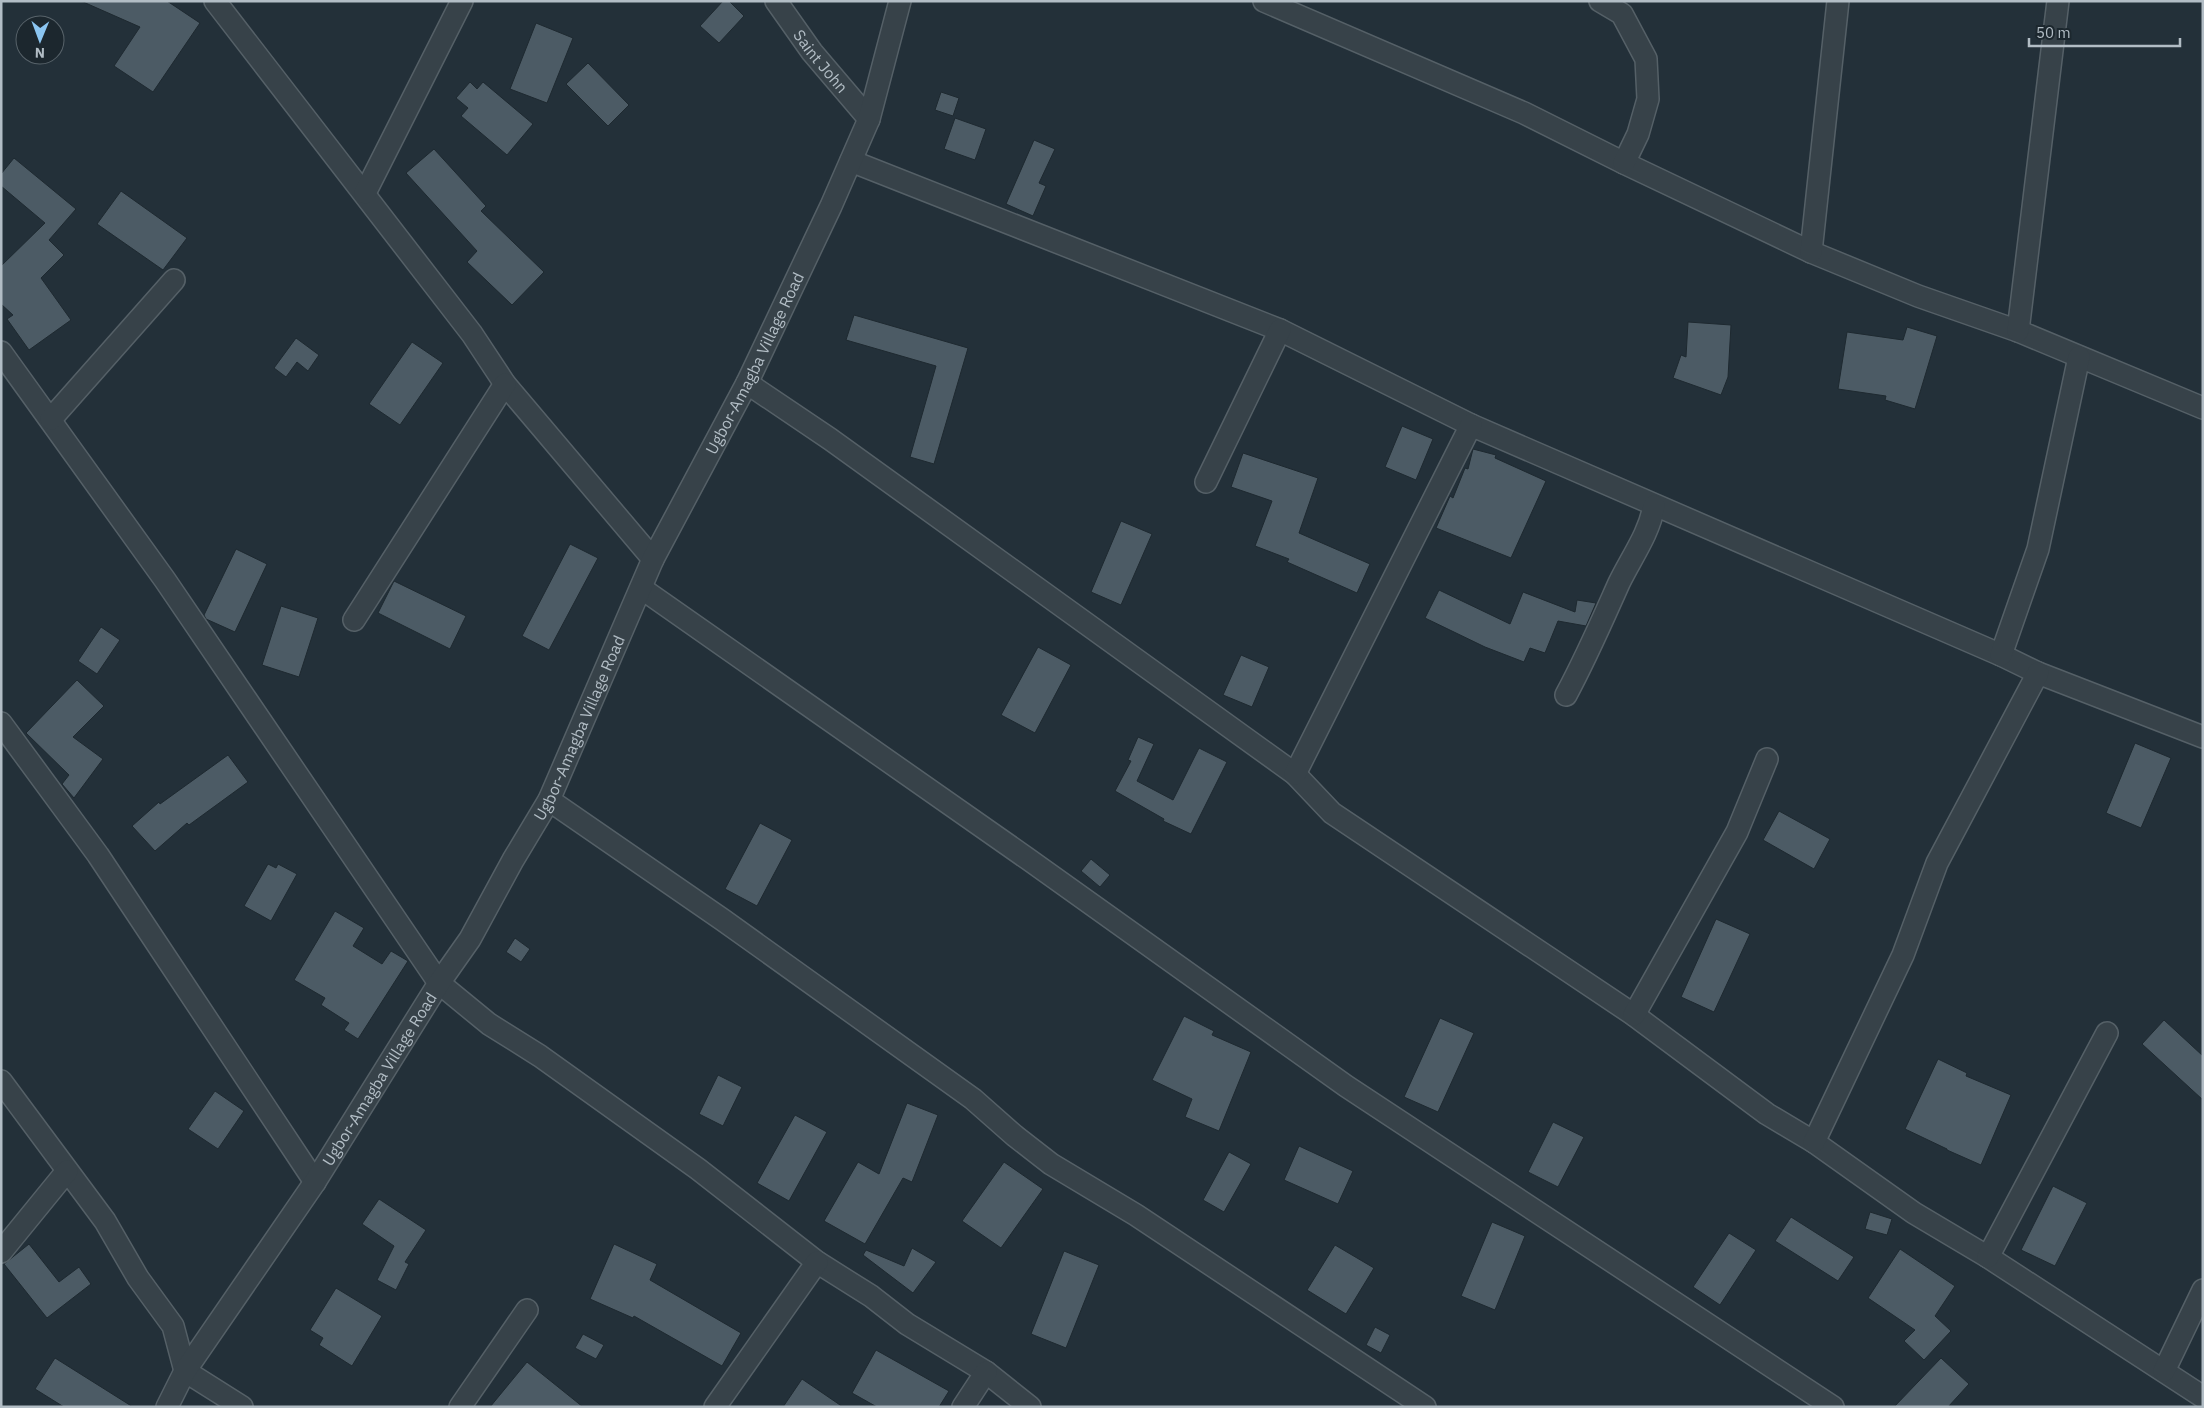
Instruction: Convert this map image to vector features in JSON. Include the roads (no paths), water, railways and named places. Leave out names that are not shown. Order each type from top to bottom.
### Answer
[{"type":"street","points":[[215,1],[472,334],[505,384],[653,559]]},
{"type":"street","points":[[365,193],[462,1]]},
{"type":"street","name":"Saint John","points":[[776,1],[812,52],[869,119]]},
{"type":"street","name":"Ugbor-Amagba Village Road","points":[[167,1407],[184,1371],[316,1182],[439,984],[470,939],[513,860],[549,800],[653,559],[747,383],[851,161],[869,119],[900,1]]},
{"type":"street","points":[[1264,1],[1524,113],[1811,252],[1918,296],[2018,331],[2203,408]]},
{"type":"street","points":[[1600,1],[1622,14],[1646,59],[1648,99],[1638,134],[1624,163]]},
{"type":"street","points":[[1811,252],[1838,1]]},
{"type":"street","points":[[2018,331],[2058,1]]},
{"type":"street","points":[[851,161],[1280,330],[1471,425],[1654,506],[2001,655],[2038,673],[2203,736]]},
{"type":"street","points":[[51,419],[174,280]]},
{"type":"street","points":[[1206,482],[1280,330]]},
{"type":"street","points":[[1,352],[51,419],[226,668],[439,984],[489,1024],[540,1056],[698,1169],[817,1262],[871,1296],[907,1324],[986,1372],[1030,1407]]},
{"type":"street","points":[[2001,655],[2038,549],[2079,357]]},
{"type":"street","points":[[747,383],[846,450],[1295,774],[1332,813],[1634,1015],[1767,1114],[1814,1142],[1914,1213],[1988,1256],[2203,1397]]},
{"type":"street","points":[[354,620],[505,384]]},
{"type":"street","points":[[1295,774],[1471,425]]},
{"type":"street","points":[[1566,695],[1589,653],[1619,582],[1651,520],[1654,506]]},
{"type":"street","points":[[641,588],[1028,858],[1346,1086],[1833,1407]]},
{"type":"street","points":[[1814,1142],[1903,955],[1937,863],[2038,673]]},
{"type":"street","points":[[1,723],[98,855],[316,1182]]},
{"type":"street","points":[[1634,1015],[1737,832],[1767,759]]},
{"type":"street","points":[[549,800],[723,920],[973,1098],[1014,1136],[1051,1164],[1136,1216],[1425,1407]]},
{"type":"street","points":[[1988,1256],[2107,1033]]},
{"type":"street","points":[[1,1081],[104,1221],[138,1278],[173,1326],[184,1371],[242,1407]]},
{"type":"street","points":[[1,1252],[67,1171]]},
{"type":"street","points":[[715,1407],[817,1262]]},
{"type":"street","points":[[2164,1371],[2203,1290]]},
{"type":"street","points":[[460,1407],[526,1310]]},
{"type":"street","points":[[963,1407],[986,1372]]}]
